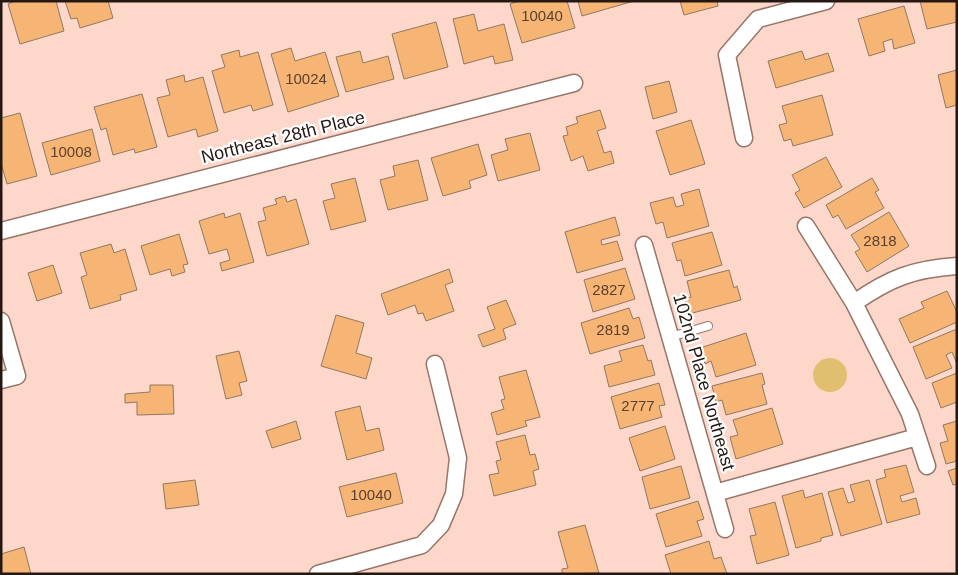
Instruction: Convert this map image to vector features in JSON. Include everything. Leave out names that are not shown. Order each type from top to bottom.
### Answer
[{"type":"street","points":[[744,138],[727,55],[758,20],[826,1]]},
{"type":"street","name":"Northeast 28th Place","points":[[1,230],[574,83]]},
{"type":"street","points":[[806,226],[854,303],[910,414],[927,466]]},
{"type":"street","name":"102nd Place Northeast","points":[[644,245],[725,529]]},
{"type":"street","points":[[854,303],[883,284],[904,275],[931,268],[957,266]]},
{"type":"street","points":[[1,321],[9,378]]},
{"type":"street","points":[[318,574],[422,545],[441,525],[454,494],[458,458],[435,364]]},
{"type":"street","points":[[716,493],[917,437]]},
{"type":"lane","points":[[670,337],[708,326]]},
{"type":"shaded area","points":[[830,358],[842,363],[847,375],[842,387],[830,392],[818,387],[813,375],[818,363]]},
{"type":"building","points":[[15,1],[56,1],[64,31],[20,44],[8,4]]},
{"type":"building","points":[[65,1],[108,1],[113,18],[80,28],[77,18],[71,19]]},
{"type":"building","points":[[519,1],[567,1],[575,28],[522,43],[510,4]]},
{"type":"building","points":[[578,1],[634,1],[582,16]]},
{"type":"building","points":[[680,1],[717,1],[718,6],[684,15]]},
{"type":"building","points":[[920,1],[957,1],[957,22],[927,29]]},
{"type":"building","points":[[904,6],[915,43],[894,49],[892,39],[883,42],[885,51],[869,56],[858,19]]},
{"type":"building","points":[[474,14],[478,31],[504,24],[513,60],[495,64],[493,56],[464,64],[453,19]]},
{"type":"building","points":[[436,22],[448,67],[404,79],[392,34]]},
{"type":"building","points":[[291,48],[295,61],[325,52],[339,96],[288,112],[271,54]]},
{"type":"building","points":[[239,50],[240,57],[258,52],[273,105],[253,111],[251,105],[224,113],[212,71],[225,67],[221,55]]},
{"type":"building","points":[[360,51],[363,63],[388,56],[394,79],[346,92],[336,57]]},
{"type":"building","points":[[802,51],[805,60],[828,53],[834,71],[776,88],[768,61]]},
{"type":"building","points":[[957,70],[957,105],[946,108],[938,75]]},
{"type":"building","points":[[184,75],[185,82],[203,77],[218,131],[198,137],[196,129],[168,137],[157,98],[170,95],[166,80]]},
{"type":"building","points":[[669,81],[677,112],[653,119],[645,87]]},
{"type":"building","points":[[142,94],[157,147],[135,153],[134,149],[113,155],[106,128],[101,130],[94,107]]},
{"type":"building","points":[[822,95],[833,135],[793,146],[791,139],[784,141],[779,125],[787,123],[782,106]]},
{"type":"building","points":[[600,110],[606,128],[597,131],[604,153],[611,151],[614,163],[588,171],[583,156],[571,161],[563,136],[568,135],[566,127],[578,123],[576,117]]},
{"type":"building","points":[[20,113],[37,176],[7,184],[1,163],[1,118]]},
{"type":"building","points":[[691,120],[705,164],[670,175],[656,131]]},
{"type":"building","points":[[92,129],[100,161],[51,175],[42,143]]},
{"type":"building","points":[[530,133],[540,170],[498,181],[491,155],[508,150],[505,139]]},
{"type":"building","points":[[478,144],[487,175],[469,181],[471,188],[443,196],[431,158]]},
{"type":"building","points":[[826,157],[842,187],[804,208],[795,193],[800,190],[792,175]]},
{"type":"building","points":[[418,160],[428,200],[388,210],[380,180],[395,176],[393,166]]},
{"type":"building","points":[[355,178],[366,221],[331,230],[323,201],[335,198],[331,184]]},
{"type":"building","points":[[872,178],[879,190],[875,192],[884,208],[846,229],[838,215],[833,218],[826,205]]},
{"type":"building","points":[[699,189],[709,226],[667,238],[663,222],[656,224],[650,203],[673,197],[676,207],[684,205],[681,194]]},
{"type":"building","points":[[285,196],[287,202],[296,199],[309,244],[267,256],[258,222],[266,220],[263,208],[277,204],[275,199]]},
{"type":"building","points":[[889,212],[909,246],[867,272],[855,252],[860,249],[851,235]]},
{"type":"building","points":[[224,213],[225,218],[240,213],[254,262],[222,271],[220,263],[230,260],[227,249],[209,254],[199,221]]},
{"type":"building","points":[[615,217],[620,235],[601,240],[602,245],[617,241],[623,260],[577,273],[565,232]]},
{"type":"building","points":[[712,232],[722,265],[685,276],[681,260],[677,261],[672,243]]},
{"type":"building","points":[[179,234],[188,264],[183,265],[185,272],[172,276],[170,269],[150,275],[141,246]]},
{"type":"building","points":[[111,244],[114,253],[125,249],[137,290],[120,295],[121,300],[90,309],[81,277],[87,275],[80,253]]},
{"type":"building","points":[[53,265],[62,293],[37,301],[28,273]]},
{"type":"building","points":[[625,268],[635,299],[593,312],[584,280]]},
{"type":"building","points":[[449,269],[453,282],[445,285],[454,311],[426,321],[423,313],[418,314],[415,305],[388,315],[381,294]]},
{"type":"building","points":[[729,270],[734,288],[737,286],[741,300],[689,314],[685,299],[691,297],[687,281]]},
{"type":"building","points":[[947,291],[957,312],[957,322],[910,343],[899,319],[924,308],[921,302]]},
{"type":"building","points":[[506,300],[516,324],[503,329],[506,339],[483,347],[478,335],[495,329],[487,307]]},
{"type":"building","points":[[629,308],[633,319],[639,317],[645,338],[590,354],[581,323]]},
{"type":"building","points":[[336,315],[364,323],[356,353],[372,358],[366,379],[321,366]]},
{"type":"building","points":[[957,329],[957,364],[952,352],[946,355],[952,368],[926,379],[913,347]]},
{"type":"building","points":[[746,333],[756,365],[716,377],[711,361],[705,364],[700,348]]},
{"type":"building","points":[[643,345],[648,361],[651,360],[655,375],[609,387],[604,366],[622,361],[619,351]]},
{"type":"building","points":[[239,351],[247,381],[239,383],[242,395],[226,399],[216,356]]},
{"type":"building","points":[[526,370],[540,417],[525,421],[527,426],[497,435],[491,413],[504,409],[501,400],[505,399],[499,377]]},
{"type":"building","points":[[762,373],[765,384],[762,385],[767,404],[726,415],[722,400],[716,402],[712,386]]},
{"type":"building","points":[[957,373],[957,402],[941,408],[932,383]]},
{"type":"building","points":[[659,383],[665,405],[659,406],[662,417],[620,429],[611,397]]},
{"type":"building","points":[[150,385],[173,385],[174,414],[137,415],[137,402],[125,403],[125,394],[150,392]]},
{"type":"building","points":[[360,406],[366,431],[379,428],[384,450],[347,460],[335,412]]},
{"type":"building","points":[[772,408],[783,444],[736,459],[730,437],[738,435],[733,420]]},
{"type":"building","points":[[296,421],[301,439],[272,448],[266,431]]},
{"type":"building","points":[[957,421],[957,461],[946,464],[940,443],[948,441],[943,425]]},
{"type":"building","points":[[665,426],[675,459],[640,471],[629,438]]},
{"type":"building","points":[[525,435],[530,455],[535,454],[539,469],[533,471],[536,485],[494,496],[489,475],[499,473],[496,461],[501,460],[496,442]]},
{"type":"building","points":[[906,465],[914,492],[900,496],[902,502],[916,498],[920,514],[887,523],[876,480],[886,477],[884,470]]},
{"type":"building","points":[[681,466],[690,498],[650,509],[642,477]]},
{"type":"building","points":[[957,468],[957,484],[953,485],[948,471]]},
{"type":"building","points":[[396,473],[403,503],[347,517],[339,487]]},
{"type":"building","points":[[195,480],[199,505],[166,509],[163,484]]},
{"type":"building","points":[[869,480],[882,524],[841,536],[828,492],[843,488],[848,503],[855,501],[850,485]]},
{"type":"building","points":[[803,490],[805,498],[822,493],[833,535],[821,538],[821,541],[796,548],[782,496]]},
{"type":"building","points":[[698,501],[704,519],[697,521],[702,536],[666,547],[656,514]]},
{"type":"building","points":[[775,502],[789,555],[757,564],[750,536],[756,535],[749,509]]},
{"type":"building","points":[[585,525],[599,573],[562,574],[562,569],[568,568],[558,532]]},
{"type":"building","points":[[709,541],[714,559],[721,557],[727,574],[671,574],[665,555]]},
{"type":"building","points":[[24,547],[31,574],[1,574],[1,554]]}]
